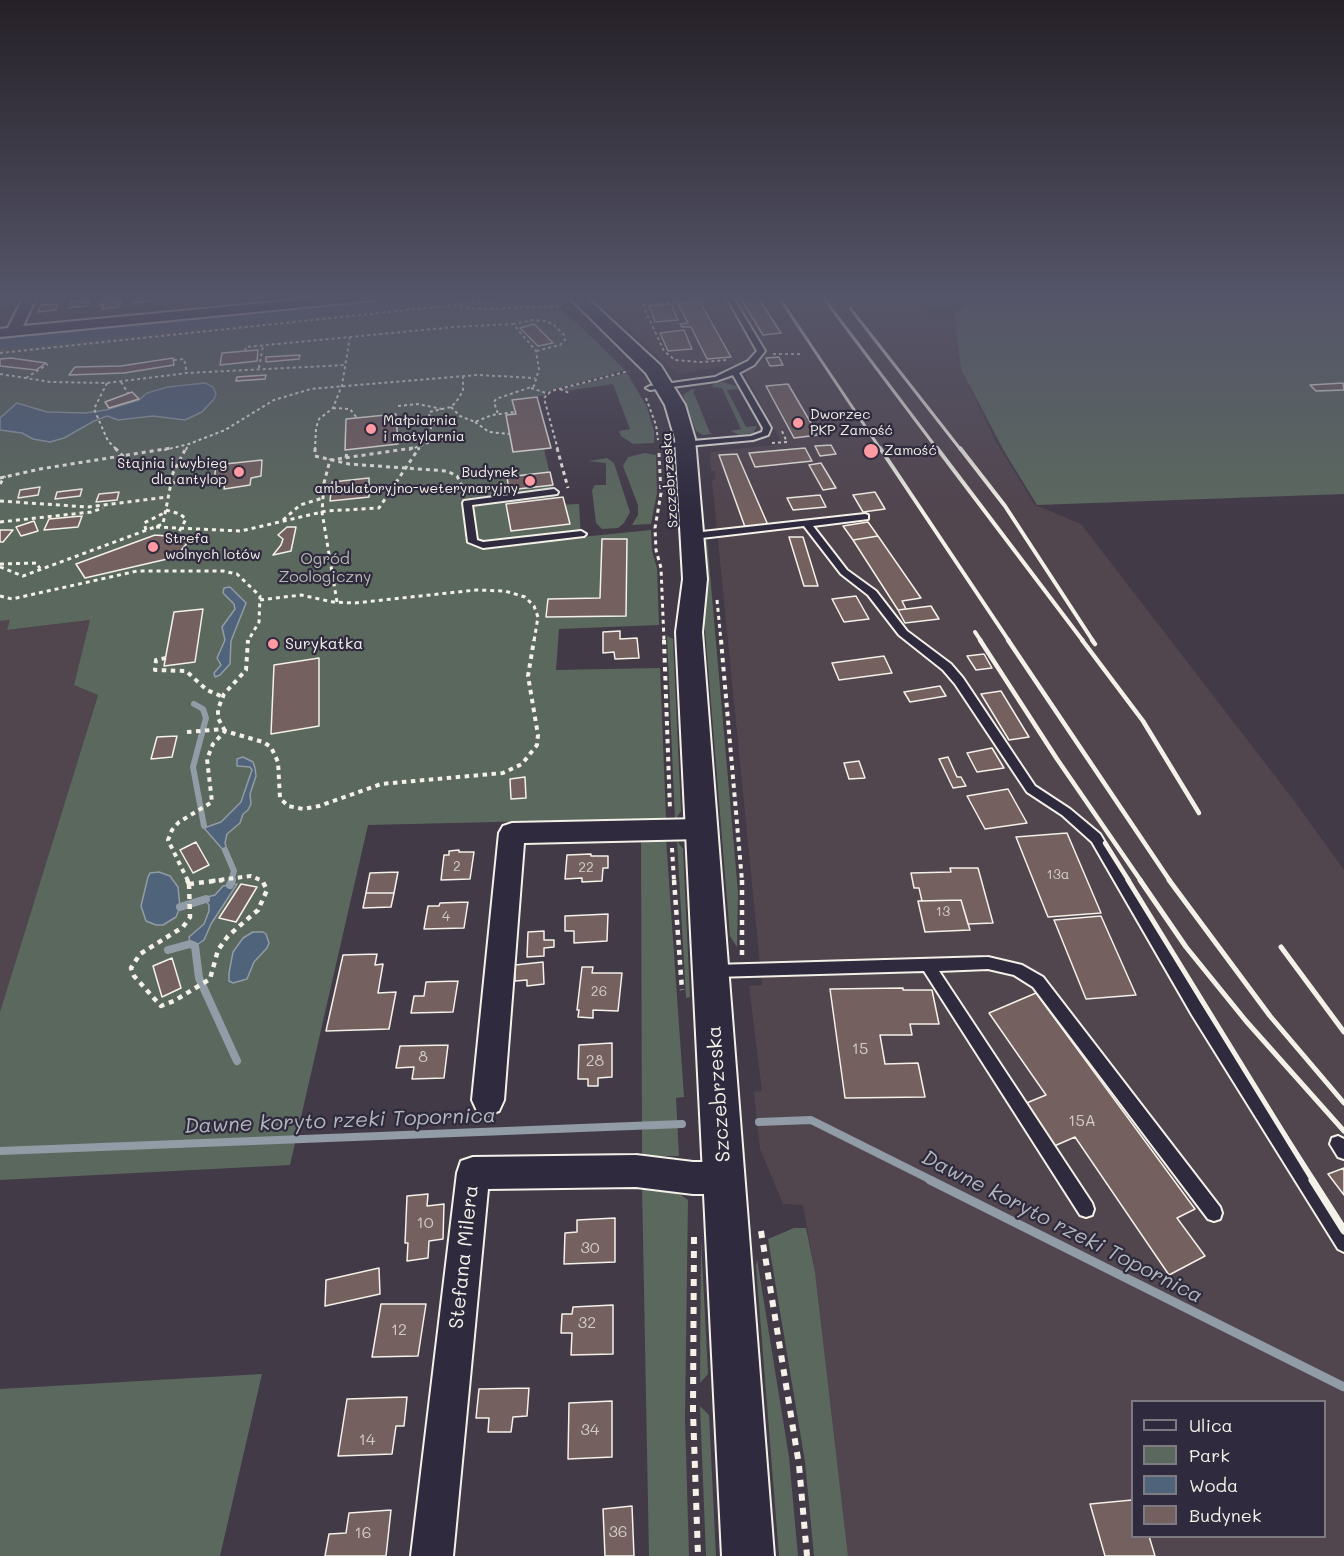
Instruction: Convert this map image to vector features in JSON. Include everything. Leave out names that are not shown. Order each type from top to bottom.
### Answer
[{"type":"street","name":"Szczebrzeska","points":[[635,369],[648,386],[678,411],[676,580],[689,632]]},
{"type":"street","name":"Szczebrzeska","points":[[644,369],[648,386]]},
{"type":"street","name":"Szczebrzeska","points":[[677,445],[693,536],[695,579],[689,632],[686,825],[726,971],[725,1178],[748,1556]]},
{"type":"street","points":[[488,1100],[512,833],[686,825]]},
{"type":"street","name":"Stefana Milera","points":[[432,1556],[472,1173],[636,1171],[693,1178],[725,1178]]},
{"type":"lane","points":[[648,386],[716,379],[741,369]]},
{"type":"lane","points":[[677,445],[753,438],[765,433],[767,428],[735,372]]},
{"type":"lane","points":[[554,492],[467,503],[472,538],[480,545],[581,534]]},
{"type":"lane","points":[[693,536],[865,517]]},
{"type":"lane","points":[[807,524],[844,572],[873,593],[903,633],[947,667],[959,681],[1031,789],[1066,812],[1096,838],[1197,1010],[1344,1243]]},
{"type":"lane","points":[[726,971],[988,963],[1017,969],[1038,982],[1215,1213]]},
{"type":"lane","points":[[927,964],[1086,1209]]},
{"type":"path","points":[[26,378],[41,369]]},
{"type":"path","points":[[186,369],[187,373]]},
{"type":"path","points":[[0,374],[76,384],[122,382],[187,373],[251,369]]},
{"type":"path","points":[[345,369],[333,408],[319,418],[313,452],[317,458],[349,464],[440,470],[457,476],[463,484],[467,503]]},
{"type":"path","points":[[498,414],[494,402],[496,399],[534,386],[538,369]]},
{"type":"path","points":[[627,369],[648,386],[656,425],[661,493],[655,528],[656,550],[661,568],[686,825]]},
{"type":"path","points":[[568,490],[544,398],[559,389],[629,371]]},
{"type":"path","points":[[0,478],[189,444],[225,430],[280,398],[311,389],[463,376],[535,378]]},
{"type":"path","points":[[156,526],[241,531],[322,512],[379,508],[420,447],[432,438],[429,412],[451,407],[463,391],[463,376]]},
{"type":"path","points":[[122,382],[128,393]]},
{"type":"path","points":[[107,383],[94,409],[108,441],[124,457]]},
{"type":"path","points":[[530,388],[549,394]]},
{"type":"path","points":[[559,389],[569,393]]},
{"type":"path","points":[[398,406],[418,404],[443,409]]},
{"type":"path","points":[[451,407],[460,416],[475,422],[489,432],[510,434]]},
{"type":"path","points":[[333,408],[350,409],[357,418]]},
{"type":"path","points":[[540,410],[547,409]]},
{"type":"path","points":[[475,422],[498,414],[515,412]]},
{"type":"path","points":[[0,566],[23,576],[163,524],[173,473],[189,444]]},
{"type":"path","points":[[330,460],[420,447]]},
{"type":"path","points":[[346,458],[347,451]]},
{"type":"path","points":[[330,460],[322,512],[336,602]]},
{"type":"path","points":[[0,484],[5,476]]},
{"type":"path","points":[[171,483],[215,477]]},
{"type":"path","points":[[0,501],[87,507],[168,497]]},
{"type":"path","points":[[283,521],[300,505],[323,498]]},
{"type":"path","points":[[0,522],[91,512],[112,505]]},
{"type":"path","points":[[146,530],[144,523],[165,511],[180,514],[186,519],[176,537]]},
{"type":"path","points":[[75,556],[80,563]]},
{"type":"path","points":[[0,566],[37,563],[40,569]]},
{"type":"path","points":[[0,596],[12,599],[126,572],[232,572],[255,591],[260,600],[258,622],[249,634],[246,645],[248,660],[246,670],[223,697],[218,713],[224,730]]},
{"type":"path","points":[[187,732],[224,730],[237,736],[263,742],[271,747],[278,762],[280,798],[288,806],[303,810],[381,784],[503,773],[522,764],[535,750],[538,740],[528,676],[538,617],[534,606],[525,597],[505,591],[470,590],[370,602],[336,602],[294,595],[260,600]]},
{"type":"path","points":[[716,599],[743,891],[726,971]]},
{"type":"path","points":[[166,658],[156,660],[155,670],[186,671],[207,690],[223,697]]},
{"type":"path","points":[[186,663],[186,671]]},
{"type":"path","points":[[189,884],[251,876],[263,880],[266,895],[254,915],[225,940],[216,954],[213,973],[207,981],[170,1003],[157,1005],[134,976],[131,968],[140,954],[186,924],[190,917],[189,884],[168,840],[175,826],[212,800],[207,759],[213,744],[224,730]]},
{"type":"path","points":[[759,1220],[799,1465],[807,1556]]},
{"type":"path","points":[[694,1232],[693,1411],[698,1556]]},
{"type":"shaded area","points":[[671,369],[710,369],[677,374]]},
{"type":"shaded area","points":[[737,369],[961,369],[996,442],[1035,505],[1081,524],[1292,798],[1344,870],[1344,1556],[848,1556],[815,1272],[803,1205],[783,1204],[760,1149],[754,1092],[762,1091],[749,986],[762,985],[712,480],[716,479],[715,471],[711,471],[710,452],[782,444],[745,374]]},
{"type":"shaded area","points":[[11,620],[8,630],[91,620],[74,685],[98,694],[0,1012],[0,621]]},
{"type":"green space","name":"Ogród Zoologiczny","points":[[0,369],[624,369],[625,370],[545,392],[546,395],[537,397],[544,449],[557,505],[579,504],[581,537],[651,530],[652,551],[657,568],[659,625],[559,629],[556,670],[660,668],[666,818],[368,825],[290,1165],[0,1180],[0,1012],[98,695],[74,685],[90,620],[7,630],[10,620],[0,621]]},
{"type":"green space","points":[[961,369],[1344,369],[1344,494],[1037,505],[1004,451]]},
{"type":"green space","points":[[627,373],[647,407],[654,431],[654,443],[633,444],[621,436],[619,431],[630,429],[613,384],[565,391],[561,389]]},
{"type":"green space","points":[[723,382],[736,386],[738,389],[727,390],[746,427],[757,426],[753,433],[739,435],[731,431],[741,429],[722,388],[711,387]]},
{"type":"green space","points":[[692,389],[696,390],[693,391],[710,433],[713,434],[703,435],[696,431],[683,395]]},
{"type":"green space","points":[[645,453],[656,455],[657,493],[651,524],[632,525],[638,515],[638,505],[623,466],[628,457]]},
{"type":"green space","points":[[607,458],[614,463],[630,512],[618,528],[602,529],[596,523],[592,490],[595,485],[606,485],[606,463],[588,461]]},
{"type":"green space","points":[[707,540],[738,892],[737,947],[730,936],[704,617],[703,543]]},
{"type":"green space","points":[[667,636],[673,639],[681,811],[675,820]]},
{"type":"green space","points":[[641,839],[666,839],[684,1097],[676,1098],[679,1156],[642,1156]]},
{"type":"green space","points":[[677,841],[683,849],[690,997],[686,998]]},
{"type":"green space","points":[[642,1184],[670,1187],[688,1200],[685,1418],[689,1556],[649,1556]]},
{"type":"green space","points":[[794,1228],[806,1228],[815,1272],[848,1556],[814,1556],[805,1462],[768,1239]]},
{"type":"green space","points":[[701,1239],[708,1374],[700,1383]]},
{"type":"green space","points":[[757,1259],[789,1457],[798,1556],[779,1556]]},
{"type":"green space","points":[[262,1374],[220,1556],[0,1556],[0,1389]]},
{"type":"green space","points":[[700,1406],[709,1415],[716,1556],[706,1556]]},
{"type":"water","points":[[205,383],[213,387],[216,394],[214,399],[202,412],[185,420],[153,416],[118,420],[107,416],[64,438],[50,442],[33,439],[22,433],[0,430],[0,418],[17,403],[47,412],[85,413],[106,410],[139,400],[147,393],[168,387]]},
{"type":"water","points":[[230,587],[246,603],[231,641],[230,664],[215,677],[214,673],[221,665],[217,658],[225,640],[222,627],[235,609],[234,604],[223,593],[224,588]]},
{"type":"water","points":[[243,757],[253,762],[255,768],[256,776],[250,794],[251,804],[243,814],[240,823],[227,834],[225,843],[227,850],[224,851],[204,828],[221,822],[241,802],[252,770],[250,767],[237,766],[237,759]]},
{"type":"water","points":[[159,872],[170,876],[178,887],[180,907],[176,917],[163,925],[146,921],[141,906],[150,873]]},
{"type":"water","points":[[237,884],[211,924],[204,940],[195,946],[190,944],[189,937],[204,924],[209,911],[209,905],[205,900],[207,897],[215,895],[223,886]]},
{"type":"water","points":[[253,932],[266,934],[269,943],[254,962],[247,979],[233,983],[229,981],[229,973],[233,952],[243,938]]},
{"type":"building","points":[[74,369],[151,369],[124,373],[69,375]]},
{"type":"building","points":[[266,375],[265,379],[236,381],[237,377]]},
{"type":"building","points":[[1343,383],[1344,390],[1316,391],[1310,385]]},
{"type":"building","name":"Dworzec PKP Zamość","points":[[788,384],[818,435],[794,438],[766,386]]},
{"type":"building","points":[[132,392],[139,399],[109,408],[105,402]]},
{"type":"building","points":[[537,397],[551,448],[513,452],[506,415],[516,414],[512,400]]},
{"type":"building","points":[[396,414],[398,444],[345,450],[346,419]]},
{"type":"building","points":[[831,445],[836,454],[820,456],[815,446]]},
{"type":"building","points":[[805,448],[812,461],[755,467],[749,453]]},
{"type":"building","points":[[737,454],[768,525],[745,527],[719,455]]},
{"type":"building","points":[[262,460],[261,476],[251,478],[250,485],[224,489],[225,481],[214,482],[216,465]]},
{"type":"building","points":[[821,463],[836,488],[823,490],[809,465]]},
{"type":"building","name":"Budynek ambulatoryjno-weterynaryjny","points":[[550,472],[553,485],[509,490],[507,477]]},
{"type":"building","points":[[369,478],[369,497],[330,501],[332,482]]},
{"type":"building","points":[[40,487],[38,495],[18,498],[20,490]]},
{"type":"building","points":[[82,489],[80,496],[55,499],[57,492]]},
{"type":"building","points":[[119,492],[117,500],[96,502],[99,494]]},
{"type":"building","points":[[875,492],[885,509],[863,512],[853,495]]},
{"type":"building","points":[[820,495],[826,507],[793,510],[787,498]]},
{"type":"building","points":[[563,497],[570,524],[511,531],[506,504]]},
{"type":"building","points":[[82,516],[78,527],[44,530],[49,519]]},
{"type":"building","points":[[34,521],[38,531],[21,536],[16,527]]},
{"type":"building","points":[[868,522],[878,536],[853,540],[843,526]]},
{"type":"building","points":[[287,527],[296,527],[291,551],[273,555],[283,539],[278,535]]},
{"type":"building","points":[[0,530],[13,530],[3,542],[0,542]]},
{"type":"building","name":"Strefa wolnych lotów","points":[[155,535],[191,538],[176,557],[85,578],[76,564]]},
{"type":"building","points":[[878,536],[921,598],[902,601],[906,609],[898,610],[853,540]]},
{"type":"building","points":[[789,537],[803,537],[818,586],[804,586]]},
{"type":"building","points":[[602,539],[627,539],[626,616],[546,617],[548,599],[600,598]]},
{"type":"building","points":[[856,596],[869,619],[844,622],[832,599]]},
{"type":"building","points":[[931,606],[939,619],[905,623],[898,610]]},
{"type":"building","points":[[203,609],[195,662],[164,666],[174,612]]},
{"type":"building","points":[[620,631],[620,639],[637,638],[639,658],[615,659],[614,652],[603,653],[603,632]]},
{"type":"building","points":[[984,654],[992,668],[976,670],[967,656]]},
{"type":"building","points":[[884,656],[892,673],[839,680],[832,663]]},
{"type":"building","points":[[319,658],[319,726],[271,734],[274,665]]},
{"type":"building","points":[[940,686],[946,696],[910,702],[904,692]]},
{"type":"building","points":[[1001,691],[1029,737],[1009,740],[981,694]]},
{"type":"building","points":[[177,736],[172,757],[151,759],[157,737]]},
{"type":"building","points":[[992,748],[1004,768],[977,772],[967,753]]},
{"type":"building","points":[[948,757],[957,777],[961,777],[966,786],[953,788],[939,759]]},
{"type":"building","points":[[859,761],[865,778],[849,779],[844,763]]},
{"type":"building","points":[[525,777],[526,798],[511,799],[510,779]]},
{"type":"building","points":[[1008,789],[1027,823],[985,829],[967,796]]},
{"type":"building","points":[[1067,833],[1101,913],[1048,917],[1016,837]]},
{"type":"building","points":[[196,842],[209,865],[193,873],[180,850]]},
{"type":"building","points":[[459,850],[459,852],[474,852],[470,879],[441,880],[444,855],[449,855],[449,851]]},
{"type":"building","points":[[591,854],[591,856],[608,856],[608,868],[603,868],[602,881],[582,882],[582,878],[565,879],[567,855]]},
{"type":"building","points":[[950,868],[978,868],[993,923],[968,924],[961,900],[922,901],[919,888],[914,888],[911,873],[951,872]]},
{"type":"building","points":[[398,872],[394,893],[366,893],[370,873]]},
{"type":"building","points":[[241,884],[257,887],[236,922],[219,918]]},
{"type":"building","points":[[366,893],[394,893],[391,907],[363,908]]},
{"type":"building","points":[[961,900],[970,930],[925,932],[918,901]]},
{"type":"building","points":[[468,902],[464,928],[424,929],[428,906]]},
{"type":"building","points":[[608,914],[607,941],[574,943],[574,931],[565,931],[565,916]]},
{"type":"building","points":[[1101,916],[1136,995],[1086,999],[1054,920]]},
{"type":"building","points":[[544,931],[544,940],[554,940],[554,947],[544,948],[544,956],[527,957],[528,932]]},
{"type":"building","points":[[377,954],[375,965],[383,964],[378,993],[396,992],[389,1029],[326,1031],[343,955]]},
{"type":"building","points":[[172,958],[181,988],[162,997],[153,966]]},
{"type":"building","points":[[543,962],[544,984],[527,986],[527,980],[515,981],[515,965]]},
{"type":"building","points":[[582,967],[593,967],[592,973],[622,973],[618,1011],[593,1010],[593,1018],[578,1017]]},
{"type":"building","points":[[458,981],[453,1012],[411,1013],[414,996],[424,996],[426,982]]},
{"type":"building","points":[[903,988],[903,990],[932,990],[939,1024],[910,1024],[912,1035],[880,1035],[885,1064],[918,1063],[925,1097],[845,1098],[830,989]]},
{"type":"building","points":[[1036,993],[1195,1209],[1177,1218],[1205,1256],[1169,1275],[1075,1137],[1052,1147],[1024,1104],[1046,1095],[989,1013]]},
{"type":"building","points":[[612,1043],[612,1077],[598,1078],[598,1086],[588,1086],[588,1079],[578,1079],[579,1045]]},
{"type":"building","points":[[448,1045],[444,1078],[412,1079],[414,1067],[396,1068],[400,1046]]},
{"type":"building","points":[[1344,1168],[1344,1195],[1328,1174]]},
{"type":"building","points":[[428,1194],[427,1206],[444,1204],[443,1239],[429,1241],[428,1258],[407,1261],[408,1243],[405,1243],[407,1196]]},
{"type":"building","points":[[615,1218],[615,1262],[564,1264],[565,1233],[577,1232],[577,1220]]},
{"type":"building","points":[[379,1268],[380,1294],[325,1306],[326,1280]]},
{"type":"building","points":[[381,1304],[426,1304],[418,1356],[372,1357]]},
{"type":"building","points":[[613,1305],[613,1354],[571,1355],[572,1333],[561,1333],[562,1314],[572,1314],[573,1307]]},
{"type":"building","points":[[529,1388],[527,1416],[513,1417],[511,1432],[488,1432],[489,1418],[476,1418],[479,1389]]},
{"type":"building","points":[[407,1397],[404,1426],[396,1426],[392,1454],[338,1456],[347,1399]]},
{"type":"building","points":[[612,1401],[612,1457],[568,1459],[569,1403]]},
{"type":"building","points":[[1131,1500],[1131,1538],[1150,1538],[1155,1556],[1105,1556],[1090,1504]]},
{"type":"building","points":[[632,1506],[634,1556],[605,1556],[603,1509]]},
{"type":"building","points":[[391,1510],[386,1556],[325,1556],[329,1534],[346,1533],[349,1513]]},
{"type":"waterway","points":[[194,704],[203,709],[206,718],[193,767],[204,826]]},
{"type":"waterway","points":[[225,850],[234,871],[231,881]]},
{"type":"waterway","points":[[230,885],[232,880]]},
{"type":"waterway","points":[[180,907],[206,899]]},
{"type":"waterway","points":[[168,950],[190,944],[195,946],[199,978],[237,1061]]},
{"type":"waterway","name":"Dawne koryto rzeki Topornica","points":[[759,1122],[811,1120],[933,1181]]},
{"type":"waterway","name":"Dawne koryto rzeki Topornica","points":[[0,1151],[682,1124]]},
{"type":"waterway","name":"Dawne koryto rzeki Topornica","points":[[930,1180],[1344,1387]]},
{"type":"railway","points":[[827,369],[881,450]]},
{"type":"railway","points":[[877,369],[938,450]]},
{"type":"railway","points":[[897,369],[961,450]]},
{"type":"railway","points":[[880,448],[1009,641]]},
{"type":"railway","points":[[937,448],[1083,641]]},
{"type":"railway","points":[[960,448],[1005,506],[1093,641]]},
{"type":"railway","points":[[975,632],[981,641]]},
{"type":"railway","points":[[980,640],[1057,759],[1141,881]]},
{"type":"railway","points":[[1008,640],[1170,881]]},
{"type":"railway","points":[[1082,640],[1143,721],[1199,813]]},
{"type":"railway","points":[[1092,640],[1095,644]]},
{"type":"railway","points":[[1105,843],[1129,881]]},
{"type":"railway","points":[[1128,880],[1313,1181]]},
{"type":"railway","points":[[1140,880],[1186,947],[1246,1021],[1344,1131]]},
{"type":"railway","points":[[1169,880],[1270,1016],[1344,1103]]},
{"type":"railway","points":[[1281,947],[1344,1032]]},
{"type":"railway","points":[[1312,1180],[1344,1231]]},
{"type":"place","name":"Dworzec PKP Zamość","points":[[798,423]]},
{"type":"place","name":"Małpiarnia i motylarnia","points":[[371,429]]},
{"type":"place","name":"Zamość","points":[[871,451]]},
{"type":"place","name":"Stajnia i wybieg dla antylop","points":[[239,472]]},
{"type":"place","name":"Budynek ambulatoryjno-weterynaryjny","points":[[530,481]]},
{"type":"place","name":"Strefa wolnych lotów","points":[[153,547]]},
{"type":"place","name":"Surykatka","points":[[273,644]]}]
